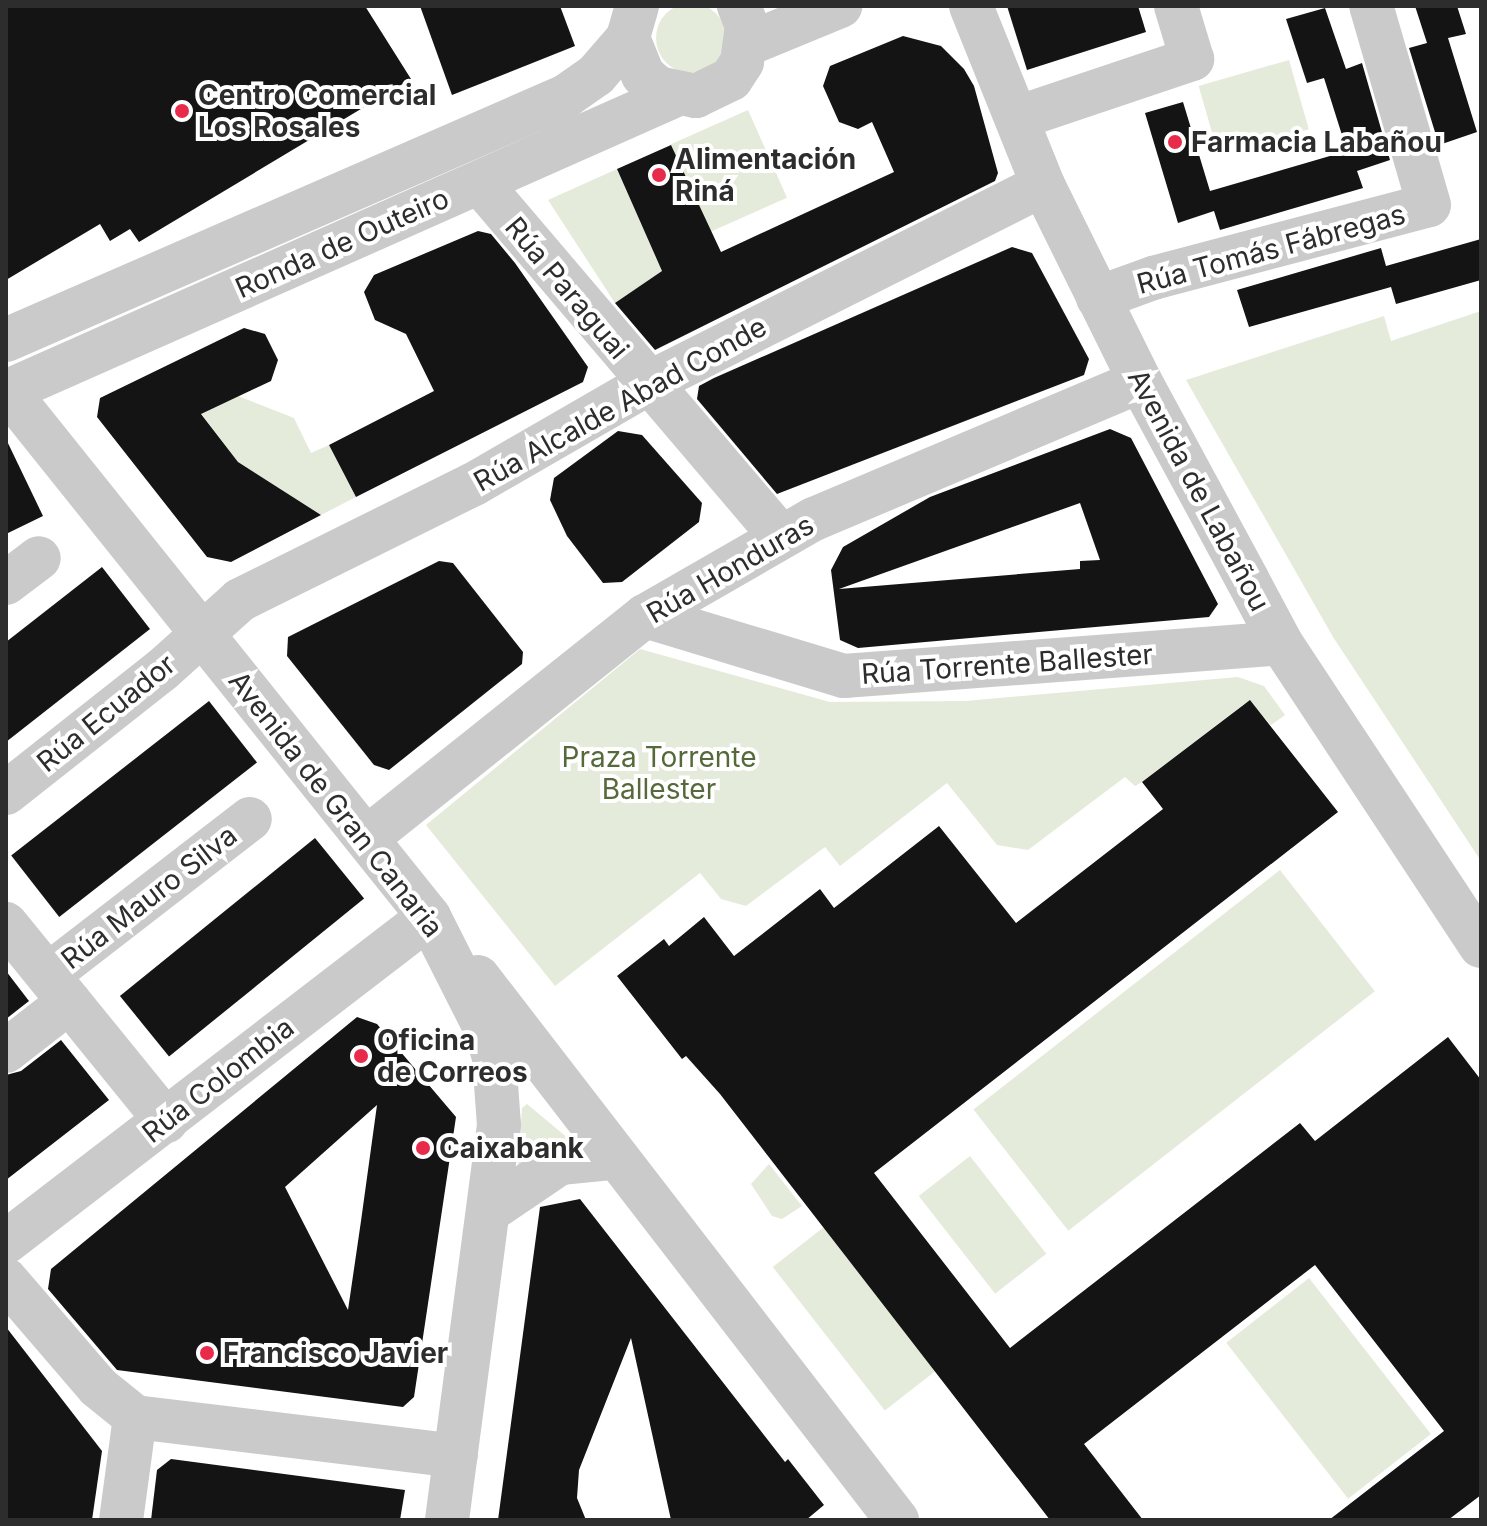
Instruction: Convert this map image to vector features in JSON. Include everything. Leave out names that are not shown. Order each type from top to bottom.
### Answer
[{"type":"street","name":"Ronda de Outeiro","points":[[7,391],[676,95],[715,90],[731,79],[744,25],[840,6]]},
{"type":"street","name":"Avenida de Labañou","points":[[971,6],[1043,185],[1140,381],[1281,643],[1481,946]]},
{"type":"street","points":[[1017,118],[1192,59],[1176,6]]},
{"type":"street","name":"Rúa Tomás Fábregas","points":[[1098,298],[1153,278],[1429,205],[1371,6]]},
{"type":"street","name":"Ronda de Outeiro","points":[[628,20],[643,75],[676,95]]},
{"type":"street","name":"Ronda de Outeiro","points":[[6,340],[566,96],[596,75],[628,20]]},
{"type":"street","name":"Rúa Paraguai","points":[[480,183],[647,384],[781,537]]},
{"type":"street","name":"Rúa Alcalde Abad Conde","points":[[202,630],[240,600],[474,484],[647,384],[1043,185]]},
{"type":"street","name":"Rúa Honduras","points":[[368,837],[645,616],[781,537],[1140,381]]},
{"type":"street","name":"Avenida de Gran Canaria","points":[[7,391],[368,837],[429,917],[471,995],[494,1057],[499,1125],[447,1520]]},
{"type":"street","name":"Rúa Torrente Ballester","points":[[645,616],[844,676],[1281,643]]},
{"type":"street","name":"Rúa Ecuador","points":[[6,793],[162,670],[202,630]]},
{"type":"street","name":"Rúa Mauro Silva","points":[[6,1051],[59,988],[250,819]]},
{"type":"street","points":[[429,917],[577,1103],[618,1163],[897,1520]]},
{"type":"street","name":"Rúa Colombia","points":[[6,1242],[429,917]]},
{"type":"street","points":[[6,924],[166,1121]]},
{"type":"street","points":[[494,1057],[546,1079],[577,1103]]},
{"type":"street","points":[[494,1057],[566,1127],[618,1163]]},
{"type":"street","points":[[489,1211],[560,1163],[618,1163]]},
{"type":"street","points":[[6,1280],[98,1387],[135,1417],[456,1456]]},
{"type":"street","points":[[121,1520],[135,1417]]},
{"type":"green space","points":[[691,3],[716,13],[726,38],[716,63],[691,73],[666,63],[656,38],[666,13]]},
{"type":"green space","points":[[1289,60],[1309,129],[1218,155],[1199,86]]},
{"type":"green space","points":[[748,110],[787,198],[709,232],[670,145]]},
{"type":"green space","points":[[617,169],[662,271],[615,303],[548,200]]},
{"type":"green space","points":[[1481,311],[1481,861],[1333,637],[1186,380],[1384,316],[1391,341]]},
{"type":"green space","points":[[238,396],[294,418],[311,453],[329,445],[356,497],[321,515],[238,462],[201,413]]},
{"type":"green space","name":"Praza Torrente Ballester","points":[[640,649],[830,702],[965,701],[1238,677],[1264,686],[1285,715],[1271,725],[1253,705],[1244,704],[1142,782],[1135,786],[1125,777],[1028,850],[997,845],[947,783],[840,866],[825,847],[746,906],[721,899],[700,873],[555,986],[426,825]]},
{"type":"green space","points":[[1280,870],[1375,991],[1068,1231],[973,1109]]},
{"type":"green space","points":[[527,1104],[581,1149],[518,1166],[522,1108]]},
{"type":"green space","points":[[970,1156],[1046,1254],[995,1294],[919,1196]]},
{"type":"green space","points":[[769,1164],[802,1206],[782,1219],[772,1216],[751,1184]]},
{"type":"green space","points":[[824,1227],[936,1370],[885,1410],[773,1267]]},
{"type":"green space","points":[[1309,1278],[1431,1434],[1348,1499],[1226,1343]]},
{"type":"building","name":"Centro Comercial Los Rosales","points":[[6,6],[365,6],[411,79],[139,242],[130,229],[110,241],[100,224],[6,280]]},
{"type":"building","points":[[420,6],[560,6],[575,46],[452,95]]},
{"type":"building","points":[[1007,6],[1138,6],[1146,32],[1027,70]]},
{"type":"building","points":[[1415,6],[1457,6],[1466,34],[1448,38],[1477,132],[1439,145],[1409,48],[1427,43]]},
{"type":"building","points":[[1325,8],[1346,69],[1362,63],[1390,160],[1357,171],[1363,188],[1220,230],[1214,211],[1178,223],[1145,113],[1183,102],[1210,191],[1347,151],[1324,78],[1307,83],[1286,19]]},
{"type":"building","points":[[903,36],[941,46],[964,69],[974,86],[998,173],[995,181],[655,350],[615,303],[662,271],[617,169],[671,145],[721,252],[894,172],[872,122],[858,129],[839,122],[823,86],[830,66]]},
{"type":"building","points":[[478,231],[491,234],[515,263],[588,367],[583,382],[356,497],[329,445],[434,391],[406,334],[375,320],[364,292],[374,275]]},
{"type":"building","points":[[1481,239],[1481,280],[1396,304],[1391,287],[1249,327],[1237,290],[1381,248],[1386,266]]},
{"type":"building","points":[[1012,247],[1032,253],[1089,359],[1084,375],[777,494],[697,399],[699,386],[714,378]]},
{"type":"building","points":[[244,328],[265,334],[278,360],[271,381],[201,414],[238,462],[321,515],[231,562],[207,557],[97,417],[100,398]]},
{"type":"building","points":[[1110,429],[1131,438],[1218,604],[1209,617],[858,648],[840,640],[831,570],[843,547],[930,497]],"holes":[[[1080,503],[1100,560],[1080,561],[1080,569],[839,589]]]},
{"type":"building","points":[[618,431],[642,435],[702,503],[699,522],[622,582],[603,583],[567,536],[550,500],[554,478]]},
{"type":"building","points":[[6,439],[43,516],[6,534]]},
{"type":"building","points":[[439,561],[453,563],[523,652],[522,664],[389,770],[374,765],[287,656],[288,637]]},
{"type":"building","points":[[102,567],[150,629],[6,742],[6,642]]},
{"type":"building","points":[[1250,700],[1338,812],[874,1173],[1010,1348],[1300,1123],[1315,1141],[1448,1037],[1481,1080],[1481,1495],[1448,1520],[1329,1520],[1444,1431],[1315,1265],[1084,1444],[1143,1520],[1050,1520],[720,1094],[686,1056],[682,1059],[617,976],[664,939],[669,946],[704,917],[734,956],[820,889],[834,908],[939,826],[1016,923],[1163,809],[1142,782]]},
{"type":"building","points":[[209,701],[257,762],[59,917],[11,856]]},
{"type":"building","points":[[315,838],[364,899],[169,1057],[120,996]]},
{"type":"building","points":[[6,971],[29,1001],[6,1019]]},
{"type":"building","points":[[357,1017],[377,1024],[456,1117],[414,1397],[403,1407],[117,1370],[48,1289],[51,1269]],"holes":[[[377,1105],[348,1310],[285,1187]]]},
{"type":"building","points":[[61,1040],[109,1100],[6,1180],[6,1075],[21,1071]]},
{"type":"building","points":[[580,1199],[785,1462],[788,1459],[824,1505],[806,1520],[671,1520],[631,1338],[579,1470],[577,1498],[586,1520],[498,1520],[540,1207]]},
{"type":"building","points":[[6,1327],[102,1451],[92,1520],[6,1520]]},
{"type":"building","points":[[171,1459],[405,1490],[400,1520],[151,1520],[157,1470]]},
{"type":"place","name":"Centro Comercial Los Rosales","points":[[182,111]]},
{"type":"place","name":"Farmacia Labañou","points":[[1175,142]]},
{"type":"place","name":"Alimentación Riná","points":[[659,175]]},
{"type":"place","name":"Oficina de Correos","points":[[361,1056]]},
{"type":"place","name":"Caixabank","points":[[423,1148]]},
{"type":"place","name":"Francisco Javier","points":[[207,1353]]}]
